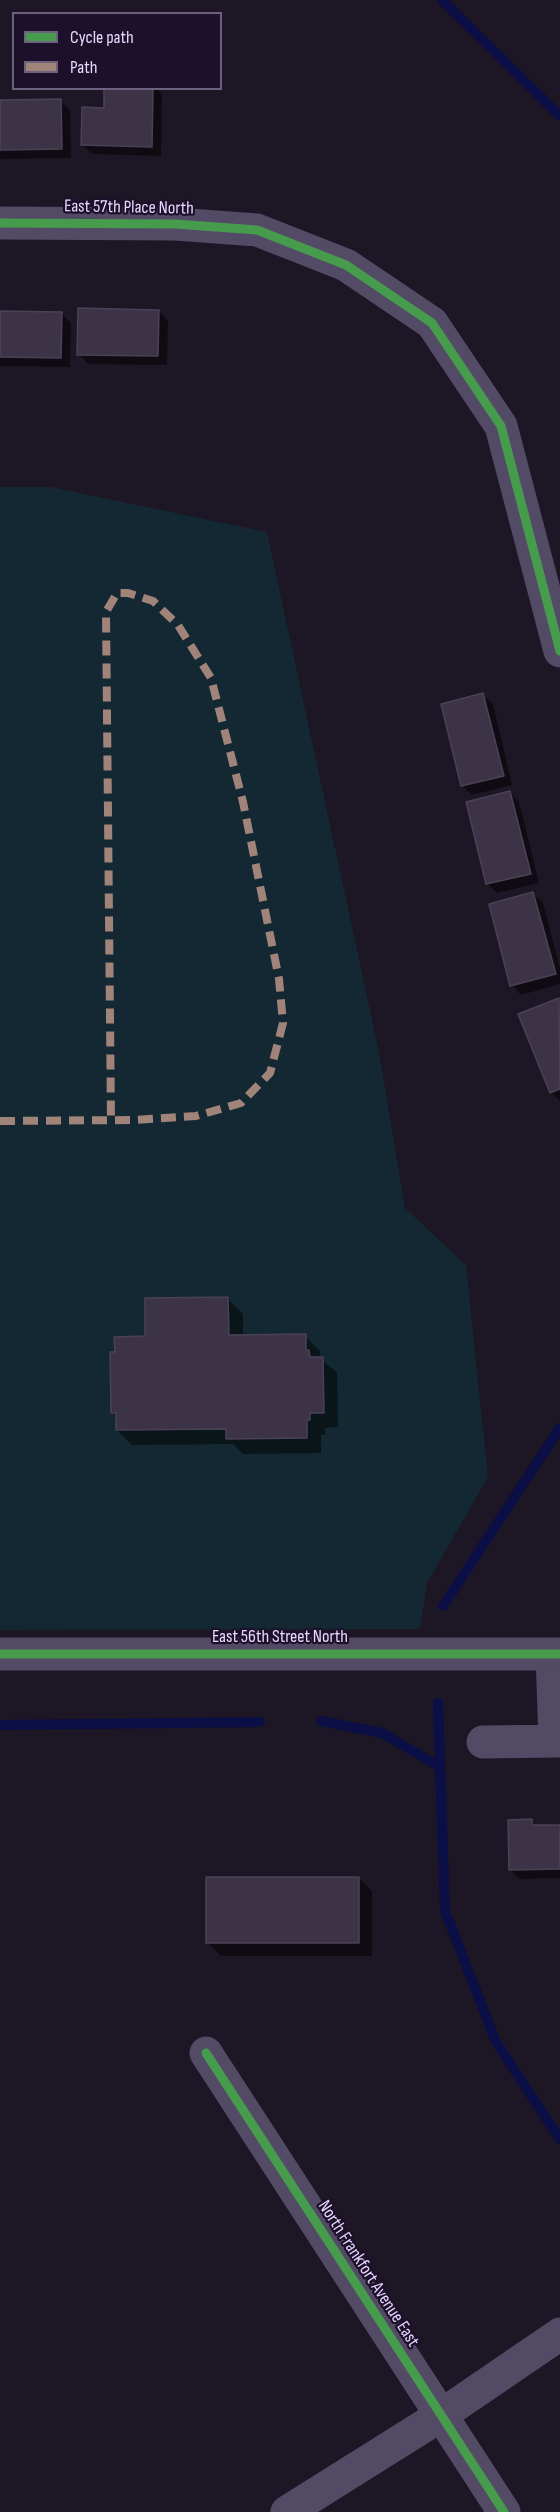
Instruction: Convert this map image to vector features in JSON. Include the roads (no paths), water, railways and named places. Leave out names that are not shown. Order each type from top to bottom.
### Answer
[{"type":"street","name":"East 57th Place North","points":[[0,223],[175,224],[257,230],[346,264],[432,323],[501,426],[560,651]]},
{"type":"street","name":"East 56th Street North","points":[[0,1654],[556,1654]]},
{"type":"street","points":[[483,1742],[557,1741],[556,1654]]},
{"type":"street","name":"North Frankfort Avenue East","points":[[206,2052],[504,2512]]},
{"type":"street","points":[[287,2512],[440,2416],[560,2334]]},
{"type":"waterway","points":[[442,0],[560,116]]},
{"type":"waterway","points":[[443,1606],[560,1428]]},
{"type":"waterway","points":[[438,1703],[445,1911],[496,2042],[560,2139]]},
{"type":"waterway","points":[[321,1721],[382,1733],[440,1767]]},
{"type":"waterway","points":[[0,1725],[260,1722]]}]
